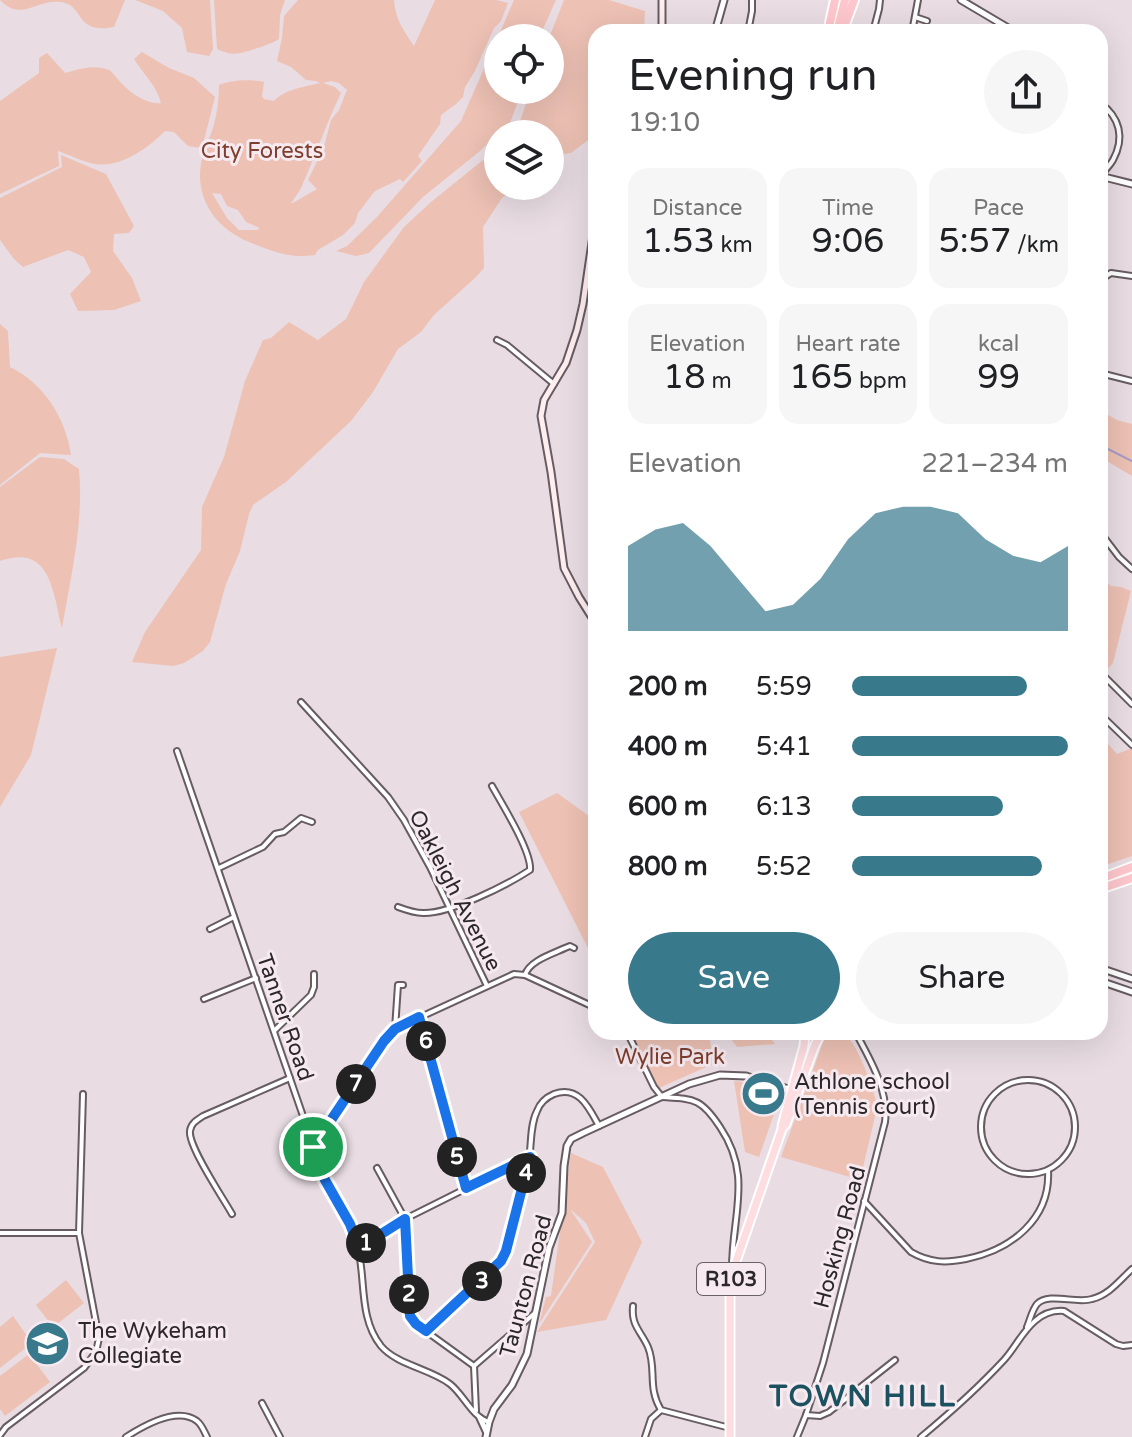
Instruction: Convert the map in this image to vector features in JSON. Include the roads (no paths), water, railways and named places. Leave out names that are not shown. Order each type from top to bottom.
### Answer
[{"type":"highway","points":[[830,24],[835,0]]},
{"type":"highway","points":[[840,24],[845,0]]},
{"type":"highway","points":[[843,24],[854,0]]},
{"type":"highway","points":[[1108,876],[1132,867]]},
{"type":"highway","points":[[1108,886],[1132,878]]},
{"type":"main road","points":[[662,0],[662,24]]},
{"type":"main road","points":[[588,270],[577,330],[566,363],[544,400],[541,416],[564,568],[588,611]]},
{"type":"main road","name":"R103","points":[[730,1432],[732,1273],[786,1124],[804,1040]]},
{"type":"main road","name":"R103","points":[[795,1091],[818,1040]]},
{"type":"street","points":[[717,24],[724,0]]},
{"type":"street","points":[[750,24],[752,0]]},
{"type":"street","points":[[875,24],[880,0]]},
{"type":"street","points":[[914,24],[918,0]]},
{"type":"street","points":[[961,0],[1000,24]]},
{"type":"street","points":[[915,17],[927,21]]},
{"type":"street","points":[[1108,110],[1120,126],[1116,151],[1108,167]]},
{"type":"street","points":[[1108,176],[1132,184]]},
{"type":"street","points":[[1108,275],[1132,276]]},
{"type":"street","points":[[497,340],[554,384]]},
{"type":"street","points":[[1108,375],[1132,381]]},
{"type":"street","points":[[1108,543],[1132,569]]},
{"type":"street","points":[[1108,680],[1132,704]]},
{"type":"street","name":"Oakleigh Avenue","points":[[301,702],[394,804],[416,840],[487,986]]},
{"type":"street","points":[[1108,722],[1132,745]]},
{"type":"street","name":"Tanner Road","points":[[177,751],[325,1180],[350,1224],[359,1248],[365,1307],[371,1325],[381,1346],[392,1355],[447,1382],[478,1415],[489,1422]]},
{"type":"street","points":[[398,907],[421,913],[449,909],[531,869],[531,863],[492,786]]},
{"type":"street","points":[[218,868],[263,847],[275,834],[284,832],[301,818],[312,822]]},
{"type":"street","points":[[210,929],[234,917]]},
{"type":"street","points":[[525,975],[528,967],[535,963],[570,946],[574,948]]},
{"type":"street","points":[[1108,971],[1132,979]]},
{"type":"street","points":[[275,1030],[311,995],[314,974]]},
{"type":"street","points":[[313,1147],[395,1029],[514,974],[525,975],[588,1004]]},
{"type":"street","points":[[204,999],[256,978]]},
{"type":"street","points":[[1108,984],[1132,992]]},
{"type":"street","points":[[395,1029],[398,985],[403,985]]},
{"type":"street","points":[[419,1017],[466,1188]]},
{"type":"street","points":[[631,1040],[662,1097],[700,1103],[724,1133],[733,1150],[738,1168],[738,1197],[732,1273]]},
{"type":"street","name":"Hosking Road","points":[[797,1437],[823,1363],[877,1159],[886,1112],[879,1082],[863,1040]]},
{"type":"street","name":"Taunton Road","points":[[486,1435],[494,1409],[512,1385],[531,1341],[549,1248],[562,1213],[567,1146],[576,1136],[709,1077],[731,1074],[752,1077],[795,1091]]},
{"type":"street","points":[[232,1214],[196,1152],[190,1137],[192,1126],[203,1116],[290,1078]]},
{"type":"street","points":[[1021,1080],[1040,1081],[1060,1093],[1073,1111],[1073,1140],[1064,1157],[1048,1170],[1029,1174],[1010,1171],[987,1152],[981,1125],[990,1100],[1003,1087],[1021,1080]]},
{"type":"street","points":[[426,1331],[501,1261],[530,1157],[535,1115],[540,1105],[552,1095],[567,1091],[575,1093],[584,1101],[599,1126]]},
{"type":"street","points":[[673,1092],[683,1098]]},
{"type":"street","points":[[0,1435],[6,1427],[84,1368],[96,1352],[98,1324],[79,1233],[83,1094]]},
{"type":"street","points":[[359,1248],[405,1219],[530,1157]]},
{"type":"street","points":[[377,1168],[405,1219],[410,1316],[416,1324],[474,1366],[478,1415],[486,1435]]},
{"type":"street","points":[[864,1201],[902,1243],[920,1257],[939,1262],[962,1260],[993,1252],[1024,1232],[1040,1212],[1049,1182],[1048,1170]]},
{"type":"street","points":[[0,1233],[79,1233]]},
{"type":"street","points":[[734,1235],[743,1240]]},
{"type":"street","points":[[1026,1330],[1040,1302],[1048,1299],[1083,1301],[1100,1297],[1132,1269]]},
{"type":"street","points":[[633,1306],[633,1322],[650,1353],[653,1393],[661,1410],[730,1432]]},
{"type":"street","points":[[1035,1308],[1040,1317]]},
{"type":"street","points":[[921,1437],[1004,1360],[1040,1317],[1064,1311],[1116,1344],[1132,1345]]},
{"type":"street","points":[[474,1366],[535,1313]]},
{"type":"street","points":[[806,1415],[820,1416],[829,1412],[895,1360]]},
{"type":"street","points":[[262,1403],[280,1437]]},
{"type":"street","points":[[645,1437],[651,1419],[661,1410]]},
{"type":"street","points":[[126,1437],[157,1420],[185,1416],[198,1422],[207,1437]]},
{"type":"street","points":[[929,1431],[932,1437]]},
{"type":"waterway","points":[[1108,449],[1132,461]]},
{"type":"place","name":"Athlone school (Tennis court)","points":[[763,1094]]},
{"type":"place","name":"The Wykeham Collegiate","points":[[47,1343]]},
{"type":"district","name":"TOWN HILL","points":[[863,1396]]},
{"type":"park label","name":"City Forests","points":[[262,150]]},
{"type":"park label","name":"Wylie Park","points":[[670,1056]]}]
